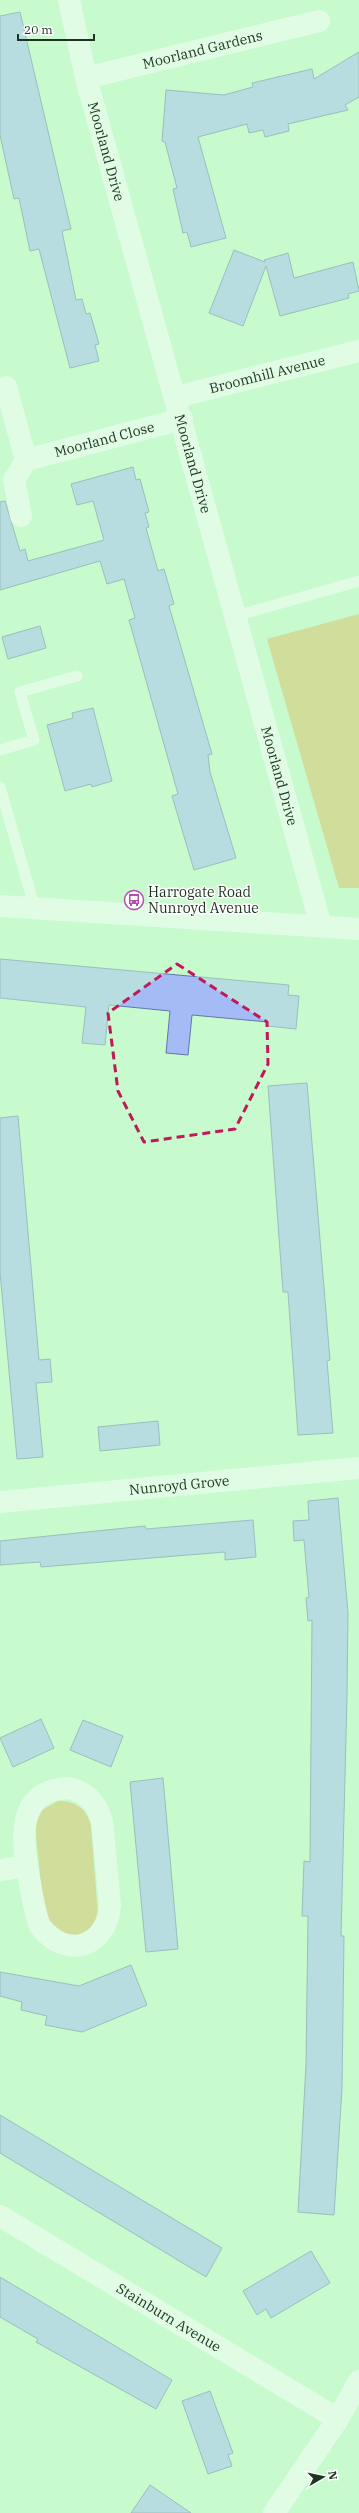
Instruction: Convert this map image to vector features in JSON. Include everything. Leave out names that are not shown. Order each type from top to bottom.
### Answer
[{"type":"street","name":"Moorland Drive","points":[[69,0],[86,78],[182,419],[321,926]]},
{"type":"street","name":"Moorland Gardens","points":[[86,78],[319,21]]},
{"type":"street","name":"Broomhill Avenue","points":[[176,398],[359,351]]},
{"type":"street","points":[[0,389],[6,387],[26,460],[14,480],[21,516]]},
{"type":"street","name":"Moorland Close","points":[[26,460],[182,419]]},
{"type":"street","points":[[0,906],[321,926],[359,933]]},
{"type":"street","name":"Nunroyd Grove","points":[[0,1502],[359,1468]]},
{"type":"street","points":[[69,1788],[80,1792],[90,1799],[98,1809],[102,1821],[110,1905],[109,1918],[104,1930],[95,1939],[77,1946],[58,1943],[48,1936],[40,1926],[36,1914],[27,1866],[23,1845],[29,1811],[35,1801],[50,1791],[69,1788]]},
{"type":"street","points":[[0,1870],[27,1866]]},
{"type":"street","name":"Stainburn Avenue","points":[[0,2216],[338,2419]]},
{"type":"street","points":[[274,2513],[338,2419],[359,2381]]},
{"type":"lane","points":[[236,616],[359,581]]},
{"type":"lane","points":[[0,750],[34,740],[20,692],[76,676]]},
{"type":"lane","points":[[0,787],[35,909]]},
{"type":"highlighted area","points":[[177,964],[267,1022],[268,1064],[235,1129],[144,1142],[118,1091],[108,1013]]},
{"type":"shaded area","points":[[359,614],[359,888],[339,888],[267,639]]},
{"type":"shaded area","points":[[58,1801],[75,1804],[80,1807],[87,1815],[91,1826],[98,1916],[88,1932],[79,1936],[61,1935],[44,1914],[35,1826],[42,1810]]},
{"type":"building","points":[[20,12],[71,229],[62,231],[76,300],[82,299],[86,314],[90,313],[99,344],[95,345],[99,361],[70,368],[39,249],[30,251],[19,198],[14,199],[0,135],[0,16]]},
{"type":"building","points":[[359,52],[359,97],[345,105],[348,110],[288,124],[289,131],[265,137],[263,130],[249,133],[247,124],[198,137],[226,238],[191,247],[187,232],[183,233],[173,189],[177,188],[165,142],[162,141],[166,90],[224,95],[253,87],[252,83],[312,69],[314,79]]},
{"type":"building","points":[[234,250],[265,262],[264,260],[288,253],[294,278],[353,262],[359,291],[348,294],[349,298],[280,316],[266,266],[243,326],[209,313]]},
{"type":"building","points":[[133,467],[136,480],[140,479],[149,512],[145,513],[149,527],[146,528],[158,571],[164,569],[174,604],[169,606],[212,754],[208,755],[210,772],[236,858],[194,870],[172,796],[178,794],[129,620],[135,618],[124,579],[107,584],[100,561],[0,590],[0,502],[5,501],[20,551],[25,549],[28,561],[104,540],[93,501],[77,505],[71,484]]},
{"type":"building","points":[[40,626],[46,648],[8,659],[2,637]]},
{"type":"building","points":[[93,708],[112,781],[92,787],[91,784],[65,791],[47,725],[73,718],[72,713]]},
{"type":"building","points":[[0,959],[289,985],[288,995],[299,996],[296,1029],[268,1026],[268,1022],[192,1015],[188,1055],[166,1053],[170,1011],[109,1005],[105,1045],[82,1043],[86,1007],[0,998]]},
{"type":"building","points":[[307,1083],[330,1360],[327,1361],[333,1433],[298,1435],[288,1292],[283,1292],[268,1086]]},
{"type":"building","points":[[18,1116],[39,1360],[50,1359],[52,1382],[36,1383],[43,1457],[17,1459],[0,1272],[0,1118]]},
{"type":"building","points":[[158,1421],[160,1445],[100,1451],[98,1427]]},
{"type":"building","points":[[338,1498],[348,1613],[341,1936],[344,1936],[342,2088],[334,2215],[298,2212],[306,2065],[308,1916],[302,1916],[304,1861],[310,1862],[312,1620],[308,1621],[306,1598],[309,1597],[304,1540],[294,1541],[293,1521],[309,1520],[308,1501]]},
{"type":"building","points":[[253,1520],[256,1557],[225,1560],[225,1552],[41,1567],[40,1562],[0,1565],[0,1541],[145,1526],[146,1529]]},
{"type":"building","points":[[41,1719],[54,1748],[13,1767],[0,1738]]},
{"type":"building","points":[[83,1720],[123,1736],[111,1767],[70,1750]]},
{"type":"building","points":[[163,1778],[178,1949],[146,1952],[130,1782]]},
{"type":"building","points":[[131,1965],[147,2005],[82,2032],[45,2025],[47,2016],[21,2010],[22,2002],[0,1996],[0,1972],[79,1986]]},
{"type":"building","points":[[0,2115],[222,2248],[206,2277],[0,2153]]},
{"type":"building","points":[[311,2251],[330,2283],[271,2318],[266,2309],[257,2315],[243,2291]]},
{"type":"building","points":[[0,2277],[172,2380],[156,2409],[36,2342],[38,2339],[0,2317]]},
{"type":"building","points":[[210,2391],[233,2453],[228,2455],[232,2466],[208,2474],[182,2401]]},
{"type":"building","points":[[150,2485],[191,2513],[131,2513]]},
{"type":"place","name":"Harrogate Road Nunroyd Avenue","points":[[134,900]]}]
